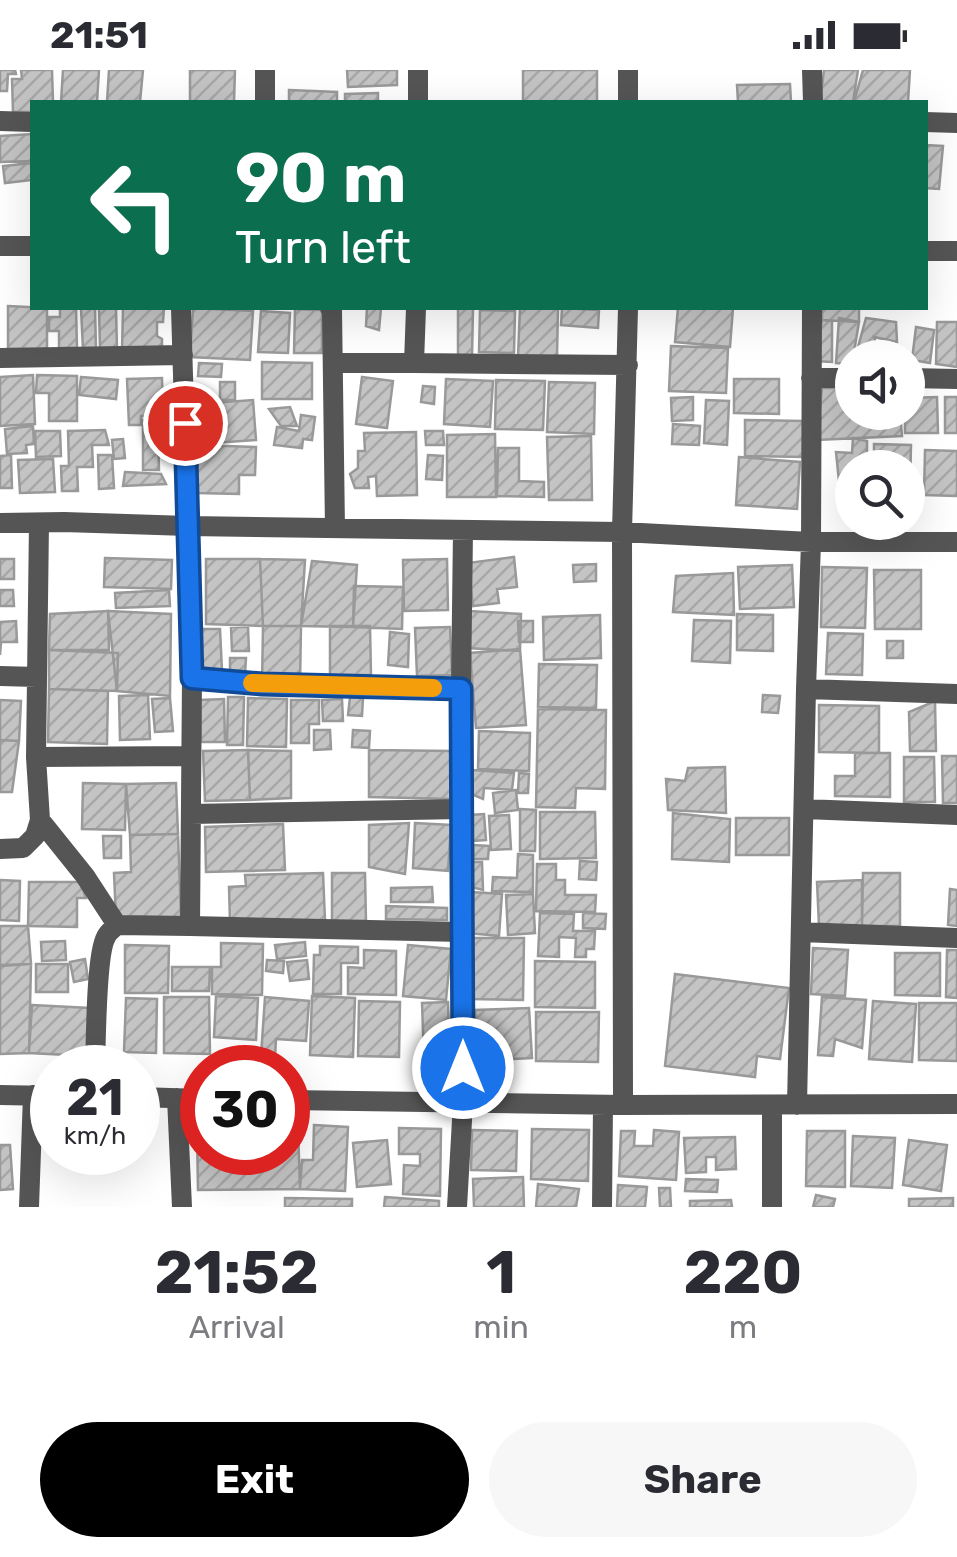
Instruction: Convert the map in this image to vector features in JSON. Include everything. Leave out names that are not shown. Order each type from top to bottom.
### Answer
[{"type":"street","points":[[264,70],[265,100]]},
{"type":"street","points":[[418,70],[418,100]]},
{"type":"street","points":[[628,70],[628,100]]},
{"type":"street","points":[[812,70],[813,100]]},
{"type":"street","points":[[0,121],[30,122]]},
{"type":"street","points":[[928,122],[957,123]]},
{"type":"street","points":[[0,246],[30,246]]},
{"type":"street","points":[[928,251],[957,251]]},
{"type":"street","points":[[182,310],[192,678],[190,926]]},
{"type":"street","points":[[332,310],[335,529]]},
{"type":"street","points":[[414,363],[416,310]]},
{"type":"street","points":[[602,1207],[613,1105],[628,310]]},
{"type":"street","points":[[797,1106],[812,542],[812,310]]},
{"type":"street","points":[[0,358],[183,355]]},
{"type":"street","points":[[333,364],[628,365]]},
{"type":"street","points":[[811,378],[835,378]]},
{"type":"street","points":[[925,378],[957,378]]},
{"type":"street","points":[[0,523],[622,532],[812,542],[957,542]]},
{"type":"street","points":[[0,849],[24,848],[35,836],[40,820],[36,677],[40,523]]},
{"type":"street","points":[[457,1207],[463,1103],[463,531]]},
{"type":"street","points":[[0,676],[36,677]]},
{"type":"street","points":[[192,678],[262,684],[461,689]]},
{"type":"street","points":[[806,689],[957,694]]},
{"type":"street","points":[[36,757],[190,756]]},
{"type":"street","points":[[804,808],[957,815]]},
{"type":"street","points":[[191,814],[462,809]]},
{"type":"street","points":[[40,820],[85,876],[117,925]]},
{"type":"street","points":[[97,1045],[104,940],[117,925],[462,932]]},
{"type":"street","points":[[801,932],[957,938]]},
{"type":"street","points":[[0,1095],[30,1095]]},
{"type":"street","points":[[160,1098],[180,1098]]},
{"type":"street","points":[[177,1098],[182,1207]]},
{"type":"street","points":[[310,1100],[957,1104]]},
{"type":"street","points":[[772,1105],[772,1207]]},
{"type":"street","points":[[29,1207],[33,1175]]},
{"type":"building","points":[[0,70],[15,70],[16,74],[8,74],[7,91],[0,91]]},
{"type":"building","points":[[21,70],[52,70],[53,100],[30,100],[30,112],[13,112],[12,79],[22,79]]},
{"type":"building","points":[[63,70],[99,70],[97,100],[61,100]]},
{"type":"building","points":[[109,70],[143,70],[140,100],[107,100]]},
{"type":"building","points":[[190,70],[235,70],[234,100],[190,100]]},
{"type":"building","points":[[347,70],[397,70],[397,85],[348,87]]},
{"type":"building","points":[[523,70],[597,70],[597,100],[523,100]]},
{"type":"building","points":[[824,70],[858,70],[853,100],[820,100]]},
{"type":"building","points":[[863,70],[910,70],[908,100],[855,100]]},
{"type":"building","points":[[790,84],[791,100],[738,100],[737,85]]},
{"type":"building","points":[[289,90],[337,92],[337,100],[289,100]]},
{"type":"building","points":[[378,93],[378,100],[345,100],[345,94]]},
{"type":"building","points":[[30,134],[30,161],[0,162],[0,136]]},
{"type":"building","points":[[928,145],[943,146],[939,189],[928,188]]},
{"type":"building","points":[[30,163],[30,180],[5,183],[3,166]]},
{"type":"building","points":[[8,306],[47,310],[47,349],[8,349]]},
{"type":"building","points":[[60,310],[76,310],[77,348],[59,348],[59,331],[49,331],[49,317],[60,317]]},
{"type":"building","points":[[81,310],[95,310],[96,349],[83,349]]},
{"type":"building","points":[[99,310],[116,310],[117,349],[100,349]]},
{"type":"building","points":[[123,310],[164,310],[163,322],[157,322],[162,352],[122,351]]},
{"type":"building","points":[[193,310],[253,311],[250,360],[190,357]]},
{"type":"building","points":[[295,310],[322,310],[322,353],[294,353]]},
{"type":"building","points":[[367,310],[381,310],[379,330],[366,326]]},
{"type":"building","points":[[458,310],[473,310],[472,358],[458,358]]},
{"type":"building","points":[[480,310],[515,311],[514,353],[479,352]]},
{"type":"building","points":[[520,310],[558,310],[557,357],[518,356]]},
{"type":"building","points":[[562,310],[599,310],[598,328],[561,325]]},
{"type":"building","points":[[678,310],[733,310],[730,347],[675,342]]},
{"type":"building","points":[[822,310],[859,310],[859,322],[822,320]]},
{"type":"building","points":[[261,311],[290,313],[288,353],[258,352]]},
{"type":"building","points":[[839,318],[859,322],[856,340],[838,340]]},
{"type":"building","points":[[866,318],[896,322],[897,340],[860,340]]},
{"type":"building","points":[[822,320],[832,321],[832,362],[814,361]]},
{"type":"building","points":[[937,322],[957,322],[957,367],[936,364]]},
{"type":"building","points":[[916,327],[934,330],[930,363],[925,362],[925,340],[914,340]]},
{"type":"building","points":[[671,346],[728,348],[726,393],[669,391]]},
{"type":"building","points":[[262,362],[312,363],[312,399],[262,399]]},
{"type":"building","points":[[199,363],[222,364],[221,377],[198,376]]},
{"type":"building","points":[[33,375],[35,424],[0,426],[0,377]]},
{"type":"building","points":[[37,375],[77,376],[77,421],[49,421],[49,393],[36,393]]},
{"type":"building","points":[[81,377],[118,380],[116,399],[79,395]]},
{"type":"building","points":[[362,377],[393,381],[387,428],[356,424]]},
{"type":"building","points":[[162,378],[163,416],[141,416],[141,425],[129,425],[127,379]]},
{"type":"building","points":[[446,379],[493,381],[490,427],[444,424]]},
{"type":"building","points":[[734,379],[779,379],[779,414],[734,413]]},
{"type":"building","points":[[496,380],[545,381],[543,430],[495,429]]},
{"type":"building","points":[[220,382],[235,382],[235,400],[220,400]]},
{"type":"building","points":[[549,382],[595,383],[594,434],[547,432]]},
{"type":"building","points":[[423,386],[435,387],[434,404],[421,402]]},
{"type":"building","points":[[822,388],[835,388],[835,430],[902,430],[902,436],[817,440]]},
{"type":"building","points":[[693,397],[693,420],[672,421],[671,398]]},
{"type":"building","points":[[925,397],[937,397],[938,433],[905,433],[925,430]]},
{"type":"building","points":[[945,397],[957,397],[957,433],[945,433]]},
{"type":"building","points":[[253,400],[256,440],[200,444],[197,404]]},
{"type":"building","points":[[706,400],[729,401],[727,445],[704,443]]},
{"type":"building","points":[[290,407],[297,426],[281,426],[269,409]]},
{"type":"building","points":[[301,415],[315,417],[312,440],[303,439],[302,448],[274,445],[277,427],[299,431]]},
{"type":"building","points":[[143,420],[171,420],[171,432],[158,432],[159,470],[143,470]]},
{"type":"building","points":[[745,420],[803,421],[803,457],[745,456]]},
{"type":"building","points":[[673,424],[700,426],[699,445],[672,444]]},
{"type":"building","points":[[33,426],[34,444],[26,445],[27,453],[7,454],[5,429]]},
{"type":"building","points":[[105,430],[109,445],[92,445],[93,467],[77,467],[78,491],[62,491],[61,466],[69,466],[68,431]]},
{"type":"building","points":[[35,431],[60,431],[61,456],[36,457]]},
{"type":"building","points":[[425,431],[443,431],[444,445],[426,445]]},
{"type":"building","points":[[416,432],[417,495],[377,496],[376,476],[368,477],[369,488],[355,488],[350,474],[358,468],[358,451],[365,451],[364,433]]},
{"type":"building","points":[[495,434],[496,497],[447,497],[447,435]]},
{"type":"building","points":[[591,436],[592,500],[549,500],[547,437]]},
{"type":"building","points":[[853,438],[867,441],[867,450],[852,450]]},
{"type":"building","points":[[123,439],[125,458],[114,459],[112,440]]},
{"type":"building","points":[[874,444],[911,445],[911,450],[874,450]]},
{"type":"building","points":[[197,445],[256,447],[255,475],[239,475],[239,494],[196,493]]},
{"type":"building","points":[[498,448],[519,448],[519,481],[544,482],[544,497],[497,496]]},
{"type":"building","points":[[925,450],[957,451],[957,496],[925,495]]},
{"type":"building","points":[[11,455],[12,488],[0,488],[0,456]]},
{"type":"building","points":[[98,455],[112,455],[114,488],[99,489]]},
{"type":"building","points":[[428,455],[443,456],[442,480],[426,479]]},
{"type":"building","points":[[739,457],[800,462],[797,509],[736,505]]},
{"type":"building","points":[[53,459],[55,492],[20,493],[18,460]]},
{"type":"building","points":[[125,472],[161,474],[166,484],[123,486]]},
{"type":"building","points":[[514,557],[517,587],[497,589],[499,603],[473,606],[468,563]]},
{"type":"building","points":[[105,558],[172,560],[171,589],[104,587]]},
{"type":"building","points":[[0,559],[14,559],[14,579],[0,579]]},
{"type":"building","points":[[206,559],[260,559],[263,626],[206,624]]},
{"type":"building","points":[[260,559],[305,560],[301,626],[263,626]]},
{"type":"building","points":[[447,559],[448,610],[404,611],[403,560]]},
{"type":"building","points":[[312,561],[357,565],[353,627],[301,626]]},
{"type":"building","points":[[596,564],[596,581],[574,582],[573,565]]},
{"type":"building","points":[[792,565],[794,607],[740,609],[738,567]]},
{"type":"building","points":[[822,567],[867,568],[865,628],[821,627]]},
{"type":"building","points":[[874,570],[921,570],[921,629],[875,629]]},
{"type":"building","points":[[733,573],[734,615],[673,612],[676,576]]},
{"type":"building","points":[[354,586],[403,587],[402,629],[353,627]]},
{"type":"building","points":[[0,590],[13,590],[14,606],[0,606]]},
{"type":"building","points":[[169,590],[170,606],[116,608],[115,593]]},
{"type":"building","points":[[108,611],[109,650],[49,650],[50,614]]},
{"type":"building","points":[[108,611],[171,614],[170,696],[117,691]]},
{"type":"building","points":[[469,611],[521,614],[520,651],[467,648]]},
{"type":"building","points":[[737,614],[773,615],[773,651],[737,650]]},
{"type":"building","points":[[600,615],[601,658],[544,660],[543,617]]},
{"type":"building","points":[[694,620],[731,621],[730,663],[692,661]]},
{"type":"building","points":[[16,621],[17,642],[1,642],[0,655],[0,622]]},
{"type":"building","points":[[518,621],[533,621],[533,642],[519,642]]},
{"type":"building","points":[[263,626],[301,626],[300,685],[262,684]]},
{"type":"building","points":[[330,626],[370,626],[371,675],[330,675]]},
{"type":"building","points":[[231,627],[248,627],[249,651],[232,651]]},
{"type":"building","points":[[450,627],[452,675],[417,676],[415,628]]},
{"type":"building","points":[[200,629],[220,629],[222,671],[201,671]]},
{"type":"building","points":[[390,632],[409,634],[408,667],[388,665]]},
{"type":"building","points":[[828,633],[863,634],[862,675],[826,674]]},
{"type":"building","points":[[887,641],[903,641],[903,658],[887,658]]},
{"type":"building","points":[[520,649],[526,725],[476,728],[470,653]]},
{"type":"building","points":[[49,650],[118,653],[117,691],[49,689]]},
{"type":"building","points":[[230,658],[246,658],[245,674],[230,674]]},
{"type":"building","points":[[539,664],[597,665],[596,708],[538,707]]},
{"type":"building","points":[[49,689],[108,691],[107,744],[48,742]]},
{"type":"building","points":[[148,695],[150,739],[120,740],[119,696]]},
{"type":"building","points":[[763,695],[780,696],[778,713],[762,712]]},
{"type":"building","points":[[228,697],[244,697],[243,745],[227,745]]},
{"type":"building","points":[[350,697],[363,698],[362,716],[348,715]]},
{"type":"building","points":[[170,698],[173,731],[155,732],[152,699]]},
{"type":"building","points":[[248,698],[287,699],[286,747],[247,746]]},
{"type":"building","points":[[224,699],[225,742],[201,742],[200,700]]},
{"type":"building","points":[[342,699],[343,721],[323,721],[322,700]]},
{"type":"building","points":[[0,700],[21,701],[19,741],[0,740]]},
{"type":"building","points":[[291,700],[319,700],[319,724],[309,724],[309,743],[291,743]]},
{"type":"building","points":[[935,701],[936,751],[910,751],[909,712]]},
{"type":"building","points":[[819,705],[879,706],[879,753],[819,752]]},
{"type":"building","points":[[538,709],[606,710],[605,789],[576,788],[575,808],[536,807]]},
{"type":"building","points":[[314,730],[330,730],[331,749],[314,750]]},
{"type":"building","points":[[353,730],[370,731],[369,748],[352,747]]},
{"type":"building","points":[[479,731],[530,733],[529,771],[478,769]]},
{"type":"building","points":[[0,740],[19,741],[12,792],[0,792]]},
{"type":"building","points":[[248,750],[291,751],[291,798],[250,800]]},
{"type":"building","points":[[248,750],[250,800],[205,801],[203,751]]},
{"type":"building","points":[[369,750],[452,751],[452,799],[369,797]]},
{"type":"building","points":[[855,753],[890,753],[890,797],[835,796],[835,776],[855,776]]},
{"type":"building","points":[[942,756],[957,756],[957,803],[943,803]]},
{"type":"building","points":[[904,757],[934,757],[935,802],[904,802]]},
{"type":"building","points":[[725,767],[726,813],[668,810],[666,779],[685,781],[688,768]]},
{"type":"building","points":[[472,770],[514,773],[512,790],[484,788],[483,799],[471,794]]},
{"type":"building","points":[[519,773],[529,774],[528,793],[518,793]]},
{"type":"building","points":[[83,783],[126,784],[125,830],[82,829]]},
{"type":"building","points":[[176,783],[178,834],[130,835],[126,784]]},
{"type":"building","points":[[516,790],[518,810],[495,813],[493,793]]},
{"type":"building","points":[[520,809],[536,810],[535,851],[520,851]]},
{"type":"building","points":[[540,812],[595,812],[596,858],[540,859]]},
{"type":"building","points":[[673,813],[730,819],[729,862],[672,859]]},
{"type":"building","points":[[484,814],[486,840],[472,841],[470,815]]},
{"type":"building","points":[[509,815],[511,849],[491,850],[489,816]]},
{"type":"building","points":[[736,818],[789,818],[789,855],[736,855]]},
{"type":"building","points":[[409,823],[405,874],[369,867],[369,825]]},
{"type":"building","points":[[415,823],[451,825],[448,871],[413,868]]},
{"type":"building","points":[[283,824],[285,870],[206,872],[205,827]]},
{"type":"building","points":[[178,834],[181,917],[116,919],[114,873],[131,872],[130,835]]},
{"type":"building","points":[[103,836],[121,836],[121,858],[104,858]]},
{"type":"building","points":[[473,845],[489,846],[488,859],[473,859]]},
{"type":"building","points":[[518,854],[533,855],[533,892],[492,891],[493,877],[517,878]]},
{"type":"building","points":[[580,861],[597,862],[596,880],[579,879]]},
{"type":"building","points":[[471,862],[482,862],[483,890],[471,887]]},
{"type":"building","points":[[537,864],[556,864],[556,880],[565,880],[565,895],[596,895],[595,912],[536,911]]},
{"type":"building","points":[[323,873],[325,920],[230,923],[229,887],[246,886],[245,875]]},
{"type":"building","points":[[332,873],[365,873],[366,921],[332,921]]},
{"type":"building","points":[[863,873],[900,873],[900,926],[862,926]]},
{"type":"building","points":[[0,880],[20,881],[19,921],[0,920]]},
{"type":"building","points":[[862,880],[862,926],[819,926],[817,882]]},
{"type":"building","points":[[29,882],[80,882],[86,898],[77,898],[77,927],[28,926]]},
{"type":"building","points":[[432,887],[433,902],[391,902],[391,888]]},
{"type":"building","points":[[950,889],[957,890],[957,926],[948,925]]},
{"type":"building","points":[[471,892],[502,894],[499,936],[468,933]]},
{"type":"building","points":[[533,894],[535,933],[508,935],[506,895]]},
{"type":"building","points":[[386,906],[447,908],[447,920],[386,919]]},
{"type":"building","points":[[540,913],[574,914],[573,931],[595,931],[594,949],[586,949],[586,957],[575,957],[576,938],[559,937],[559,957],[538,956]]},
{"type":"building","points":[[583,913],[606,914],[605,929],[583,928]]},
{"type":"building","points":[[0,926],[28,926],[31,964],[0,965]]},
{"type":"building","points":[[472,938],[524,938],[523,1000],[471,999]]},
{"type":"building","points":[[65,941],[66,960],[42,961],[41,942]]},
{"type":"building","points":[[305,942],[306,956],[277,959],[275,945]]},
{"type":"building","points":[[221,943],[263,944],[262,995],[212,994],[212,967],[221,967]]},
{"type":"building","points":[[125,945],[169,946],[168,993],[125,993]]},
{"type":"building","points":[[408,945],[451,949],[446,1000],[403,996]]},
{"type":"building","points":[[320,946],[358,947],[358,963],[341,963],[341,994],[313,994],[314,955],[320,955]]},
{"type":"building","points":[[813,948],[848,950],[845,996],[811,994]]},
{"type":"building","points":[[364,950],[396,951],[396,995],[348,994],[348,967],[364,968]]},
{"type":"building","points":[[947,950],[957,950],[957,998],[946,997]]},
{"type":"building","points":[[895,953],[940,953],[940,996],[895,995]]},
{"type":"building","points":[[85,959],[88,979],[74,982],[70,962]]},
{"type":"building","points":[[267,960],[284,961],[283,973],[266,971]]},
{"type":"building","points":[[307,960],[309,979],[290,981],[287,962]]},
{"type":"building","points":[[535,961],[595,962],[595,1008],[535,1007]]},
{"type":"building","points":[[31,964],[29,1053],[0,1054],[0,966]]},
{"type":"building","points":[[36,964],[68,964],[68,992],[36,992]]},
{"type":"building","points":[[172,967],[210,967],[209,991],[172,991]]},
{"type":"building","points":[[675,974],[789,988],[780,1059],[757,1056],[755,1077],[665,1066]]},
{"type":"building","points":[[216,996],[258,998],[256,1040],[214,1037]]},
{"type":"building","points":[[312,996],[355,998],[353,1057],[310,1055]]},
{"type":"building","points":[[164,997],[209,997],[210,1045],[180,1045],[180,1053],[164,1053]]},
{"type":"building","points":[[265,997],[309,1001],[306,1041],[276,1039],[276,1045],[262,1045]]},
{"type":"building","points":[[822,997],[866,1000],[862,1048],[835,1039],[833,1056],[818,1055]]},
{"type":"building","points":[[126,998],[157,999],[156,1045],[124,1045]]},
{"type":"building","points":[[359,1001],[400,1002],[399,1057],[358,1056]]},
{"type":"building","points":[[873,1001],[916,1004],[912,1062],[869,1059]]},
{"type":"building","points":[[448,1002],[450,1060],[424,1060],[422,1003]]},
{"type":"building","points":[[919,1003],[957,1003],[957,1061],[919,1060]]},
{"type":"building","points":[[32,1005],[90,1008],[88,1045],[30,1045],[29,1053]]},
{"type":"building","points":[[529,1008],[532,1058],[478,1061],[475,1010]]},
{"type":"building","points":[[536,1012],[599,1012],[598,1062],[536,1061]]},
{"type":"building","points":[[314,1125],[348,1127],[345,1191],[300,1189],[301,1175],[310,1175]]},
{"type":"building","points":[[399,1128],[441,1129],[440,1196],[403,1194],[404,1165],[420,1166],[420,1154],[399,1154]]},
{"type":"building","points":[[532,1129],[589,1130],[588,1181],[531,1179]]},
{"type":"building","points":[[472,1130],[517,1131],[516,1171],[471,1170]]},
{"type":"building","points":[[654,1130],[679,1132],[676,1180],[619,1176],[621,1131],[635,1131],[634,1146],[653,1146]]},
{"type":"building","points":[[807,1131],[845,1131],[845,1187],[806,1186]]},
{"type":"building","points":[[853,1136],[895,1138],[892,1188],[851,1186]]},
{"type":"building","points":[[735,1137],[736,1169],[716,1170],[716,1157],[706,1157],[706,1172],[686,1173],[684,1138]]},
{"type":"building","points":[[387,1140],[391,1184],[357,1187],[353,1143]]},
{"type":"building","points":[[909,1140],[947,1145],[941,1191],[903,1185]]},
{"type":"building","points":[[0,1145],[10,1145],[13,1189],[0,1190]]},
{"type":"building","points":[[198,1175],[300,1175],[300,1189],[198,1190]]},
{"type":"building","points":[[523,1177],[524,1207],[474,1207],[473,1179]]},
{"type":"building","points":[[686,1179],[718,1180],[717,1192],[685,1191]]},
{"type":"building","points":[[538,1184],[579,1189],[576,1207],[536,1207]]},
{"type":"building","points":[[618,1185],[647,1187],[645,1207],[617,1207]]},
{"type":"building","points":[[659,1188],[670,1188],[671,1207],[660,1207]]},
{"type":"building","points":[[816,1195],[835,1199],[833,1207],[813,1207]]},
{"type":"building","points":[[385,1197],[439,1201],[439,1207],[384,1207]]},
{"type":"building","points":[[285,1198],[352,1199],[352,1207],[285,1207]]},
{"type":"building","points":[[953,1198],[953,1207],[909,1207],[909,1199]]},
{"type":"building","points":[[731,1200],[732,1207],[690,1207],[690,1201]]},
{"type":"slow traffic","points":[[252,683],[433,688]]},
{"type":"route","points":[[185,423],[192,678],[262,684],[461,689],[463,1068]]}]
